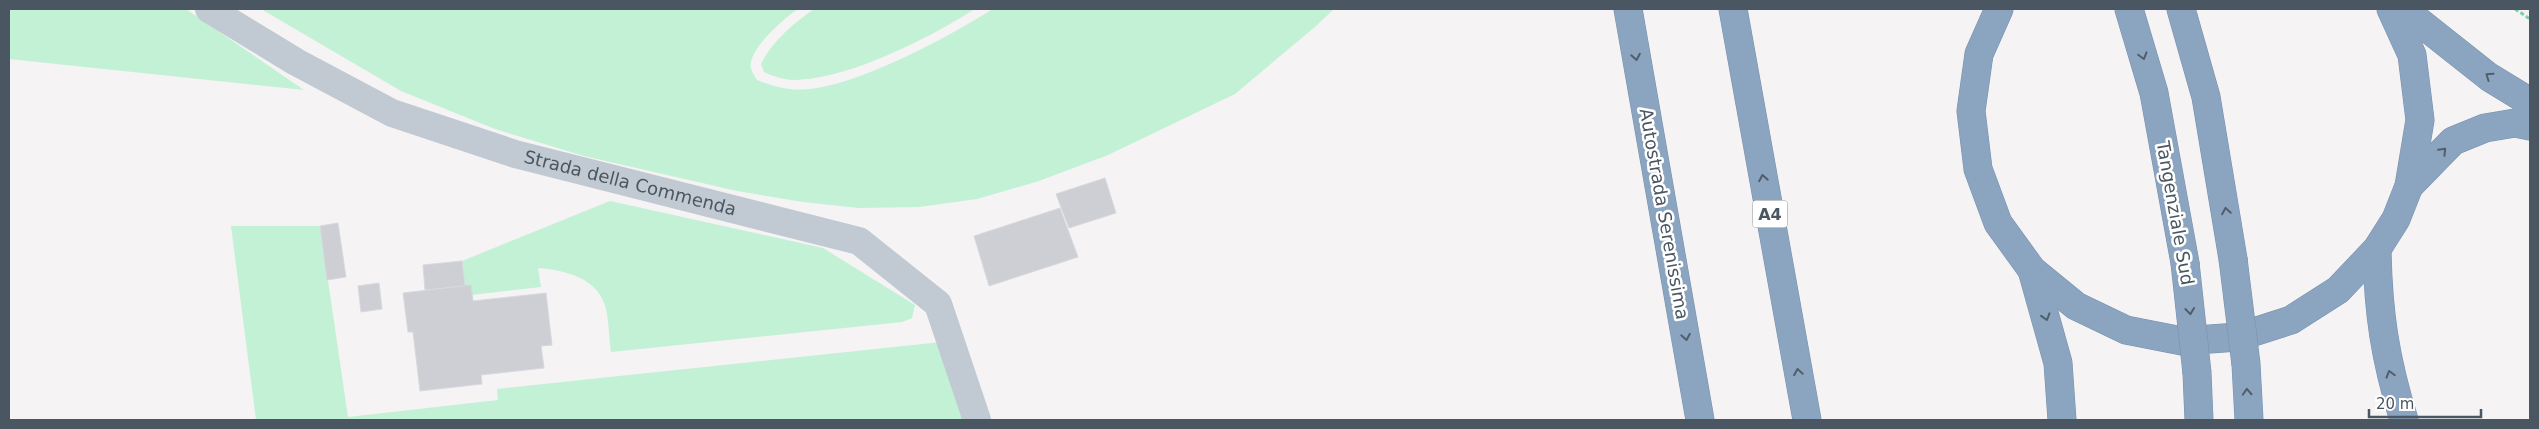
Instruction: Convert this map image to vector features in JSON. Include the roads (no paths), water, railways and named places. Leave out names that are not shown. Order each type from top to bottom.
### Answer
[{"type":"highway","name":"Autostrada Serenissima","points":[[1628,9],[1700,420]]},
{"type":"highway","name":"A4","points":[[1733,9],[1807,420]]},
{"type":"highway","points":[[1982,9],[1979,54],[1971,111],[1978,169],[1998,224],[2032,270],[2076,306],[2126,330],[2182,341],[2238,337],[2291,320],[2338,290],[2377,249],[2396,219],[2409,186],[2420,120],[2412,55],[2391,9]]},
{"type":"highway","points":[[1979,54],[1999,9]]},
{"type":"highway","name":"Tangenziale Sud","points":[[2129,9],[2154,93],[2185,262],[2197,373],[2199,420]]},
{"type":"highway","points":[[2181,9],[2206,97],[2233,259],[2246,364],[2248,420]]},
{"type":"highway","points":[[2403,9],[2489,77],[2530,102]]},
{"type":"highway","points":[[2409,186],[2453,141],[2485,128],[2516,123],[2530,126]]},
{"type":"highway","points":[[2377,249],[2380,317],[2388,364],[2404,420]]},
{"type":"highway","points":[[2032,270],[2058,363],[2062,420]]},
{"type":"street","name":"Strada della Commenda","points":[[209,9],[296,62],[392,113],[515,154],[859,241],[938,304],[978,420]]}]
